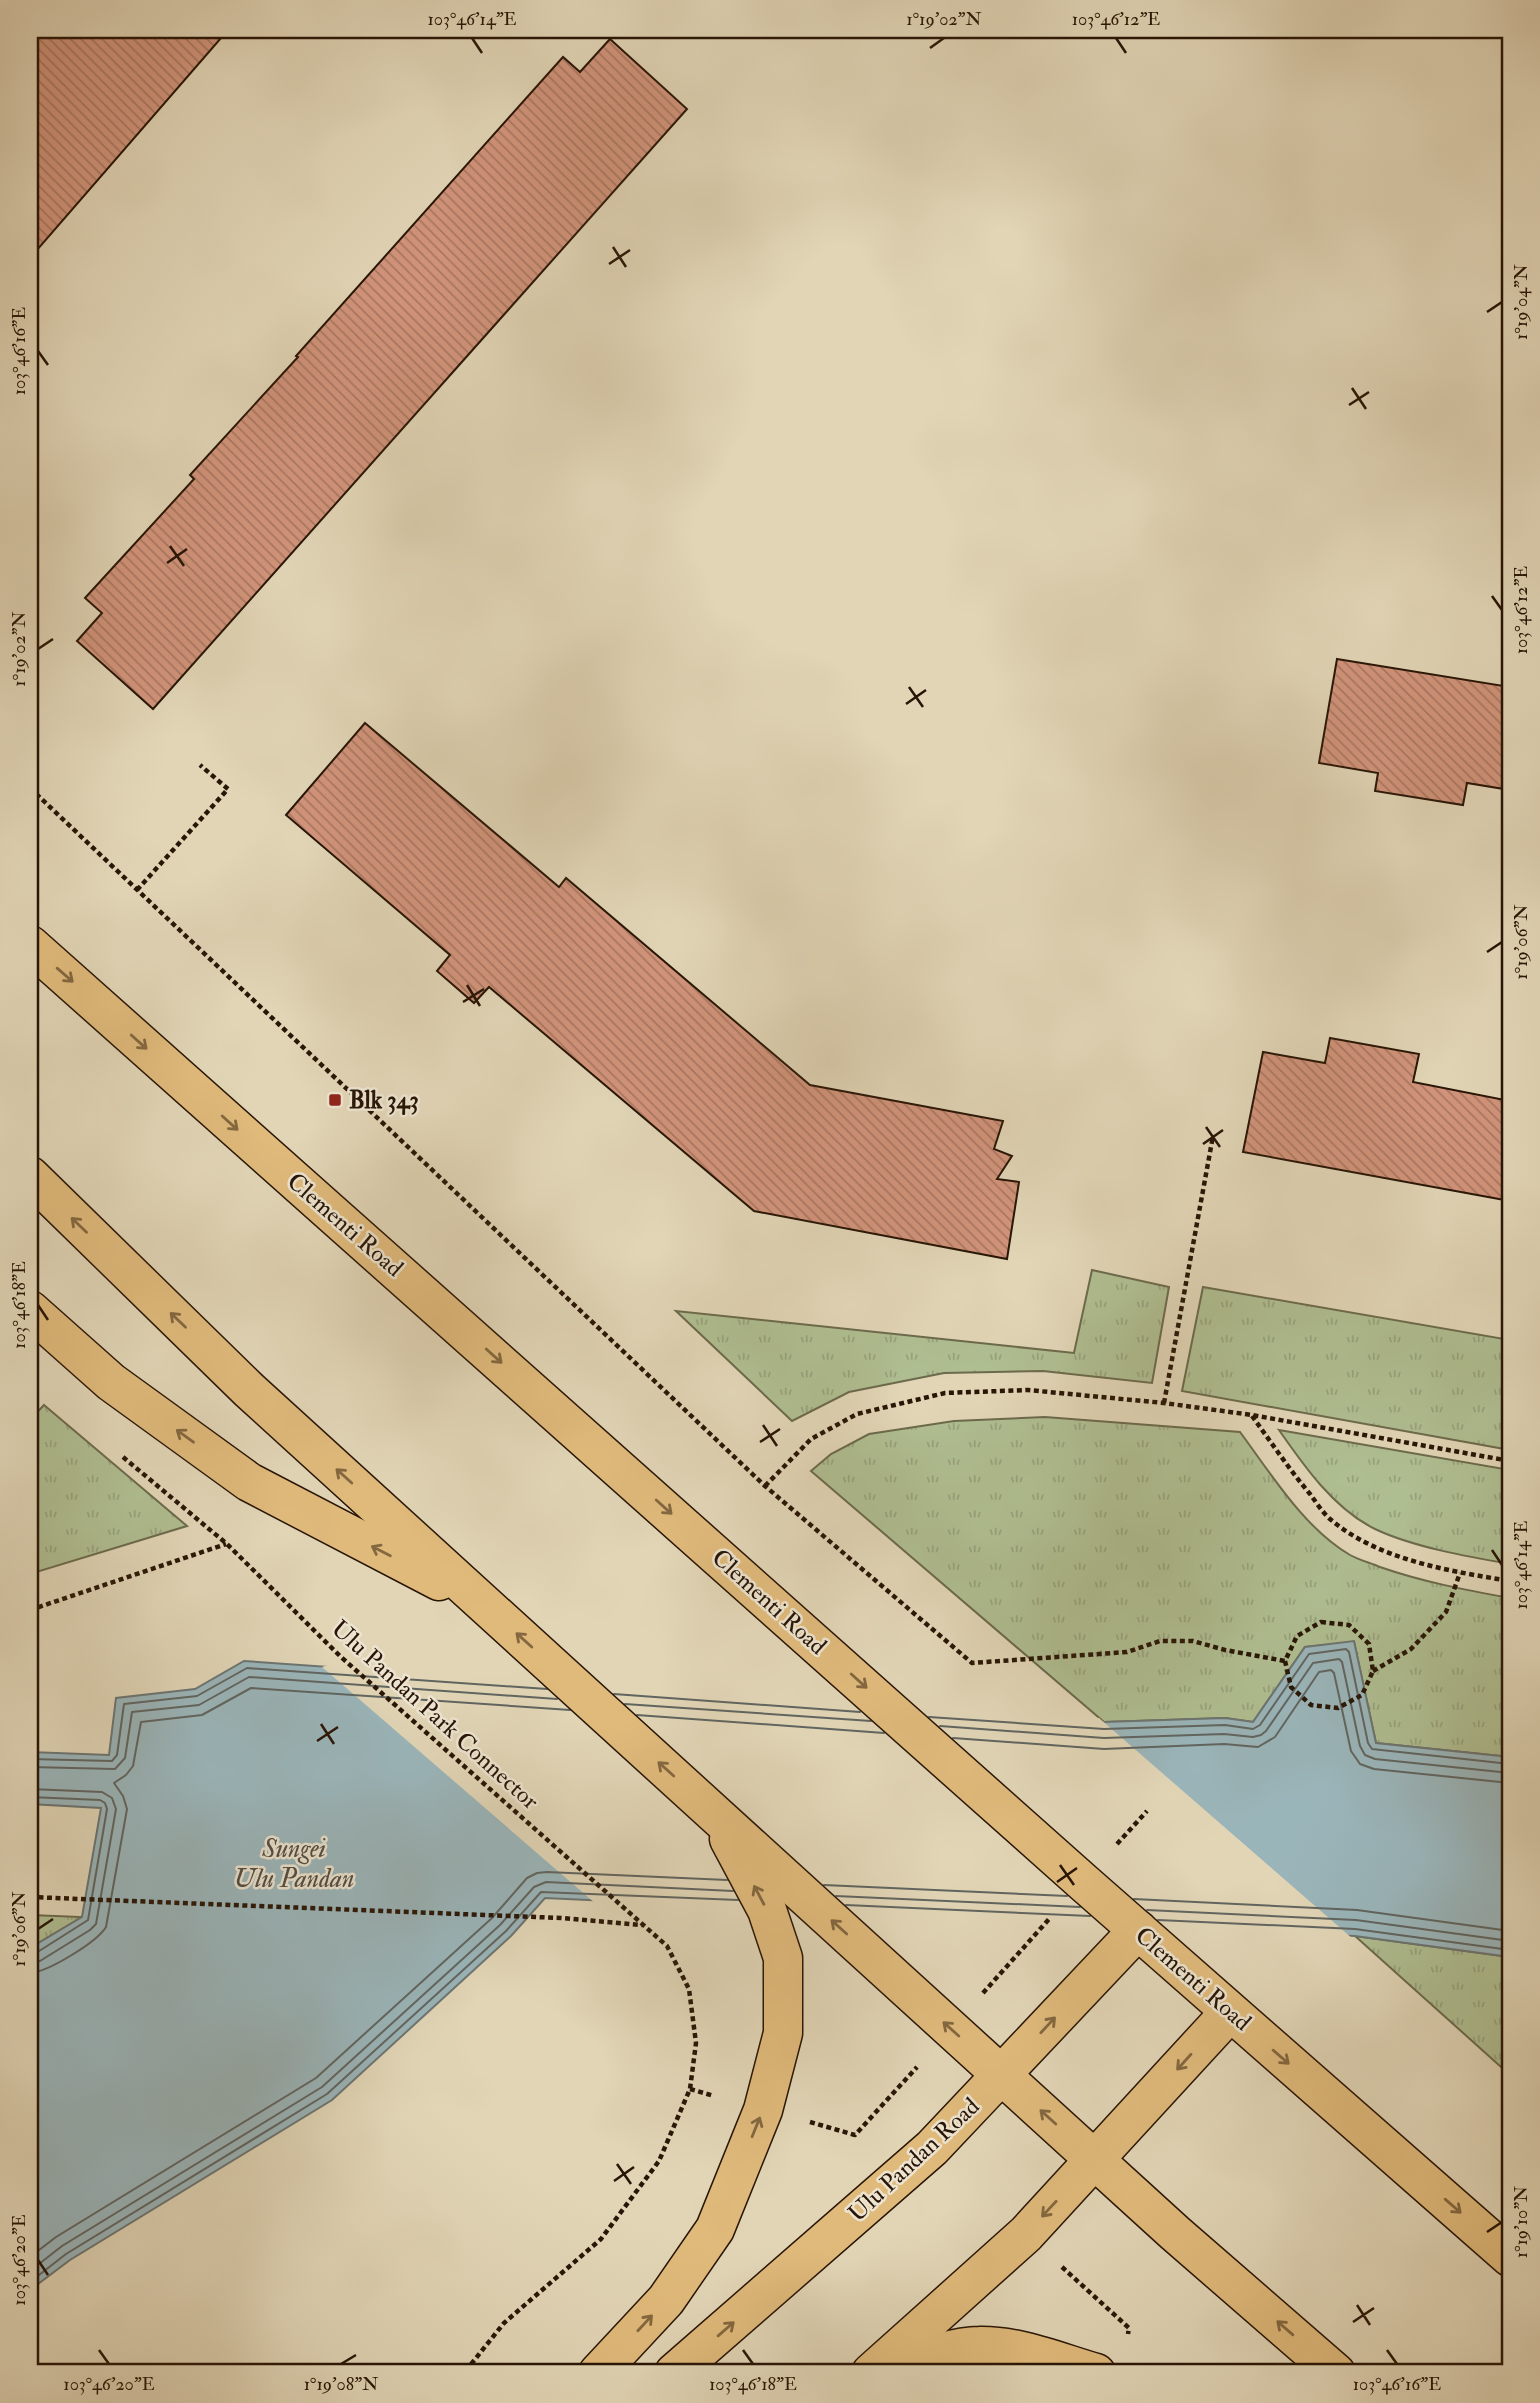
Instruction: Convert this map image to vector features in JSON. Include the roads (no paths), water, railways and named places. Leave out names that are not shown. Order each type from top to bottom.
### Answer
[{"type":"main road","name":"Clementi Road","points":[[30,945],[1083,1882],[1510,2257]]},
{"type":"main road","points":[[30,1177],[249,1390],[1175,2233],[1336,2373]]},
{"type":"main road","points":[[30,1310],[111,1382],[249,1482],[485,1605]]},
{"type":"main road","points":[[598,2373],[666,2300],[715,2229],[763,2110],[783,2033],[783,1958],[767,1910],[717,1815]]},
{"type":"main road","name":"Ulu Pandan Road","points":[[674,2373],[922,2157],[1138,1930]]},
{"type":"main road","points":[[871,2373],[1026,2234],[1230,2012]]},
{"type":"main road","points":[[884,2373],[920,2358],[977,2346],[1019,2351],[1096,2373]]},
{"type":"water","name":"Sungei Ulu Pandan","points":[[1354,1641],[1376,1743],[1510,1757],[1510,1957],[1355,1936],[545,1898],[511,1936],[332,2100],[70,2260],[30,2290],[30,1948],[82,1917],[101,1808],[30,1804],[30,1752],[109,1755],[116,1698],[195,1689],[244,1661],[1104,1722],[1225,1718],[1253,1722],[1305,1647]]},
{"type":"place","name":"Blk 343","points":[[335,1100]]}]
